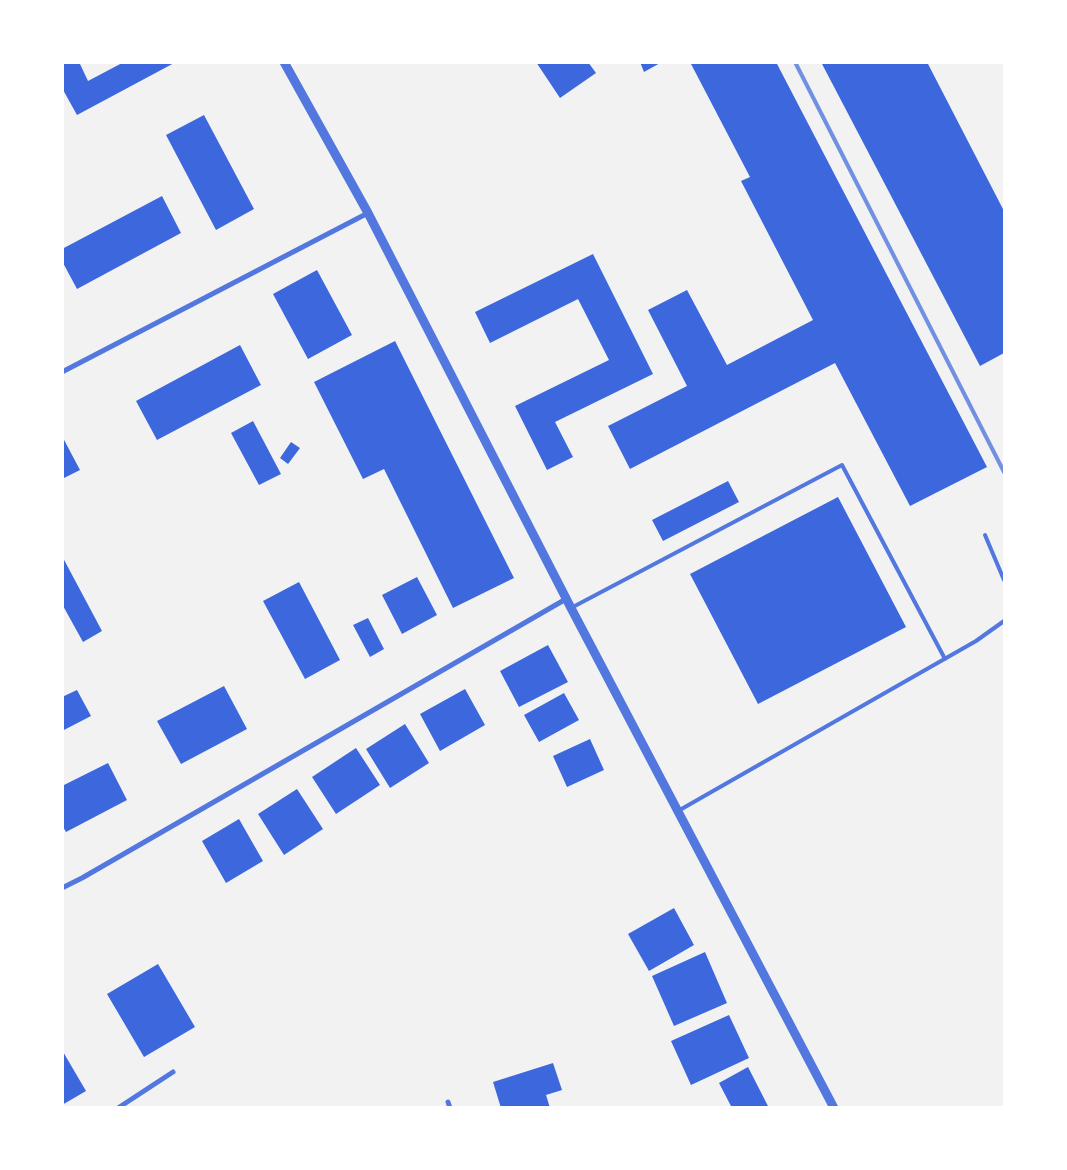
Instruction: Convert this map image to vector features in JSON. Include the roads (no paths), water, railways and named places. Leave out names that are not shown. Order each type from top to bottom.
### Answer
[{"type":"street","points":[[284,62],[368,213],[566,599],[834,1108]]},
{"type":"street","points":[[62,372],[368,213]]},
{"type":"street","points":[[62,888],[566,599]]},
{"type":"street","points":[[118,1108],[173,1072]]},
{"type":"lane","points":[[571,608],[842,465],[945,659]]},
{"type":"lane","points":[[985,535],[1004,580]]},
{"type":"lane","points":[[678,811],[976,641],[1004,621]]},
{"type":"railway","points":[[795,62],[1004,472]]}]
